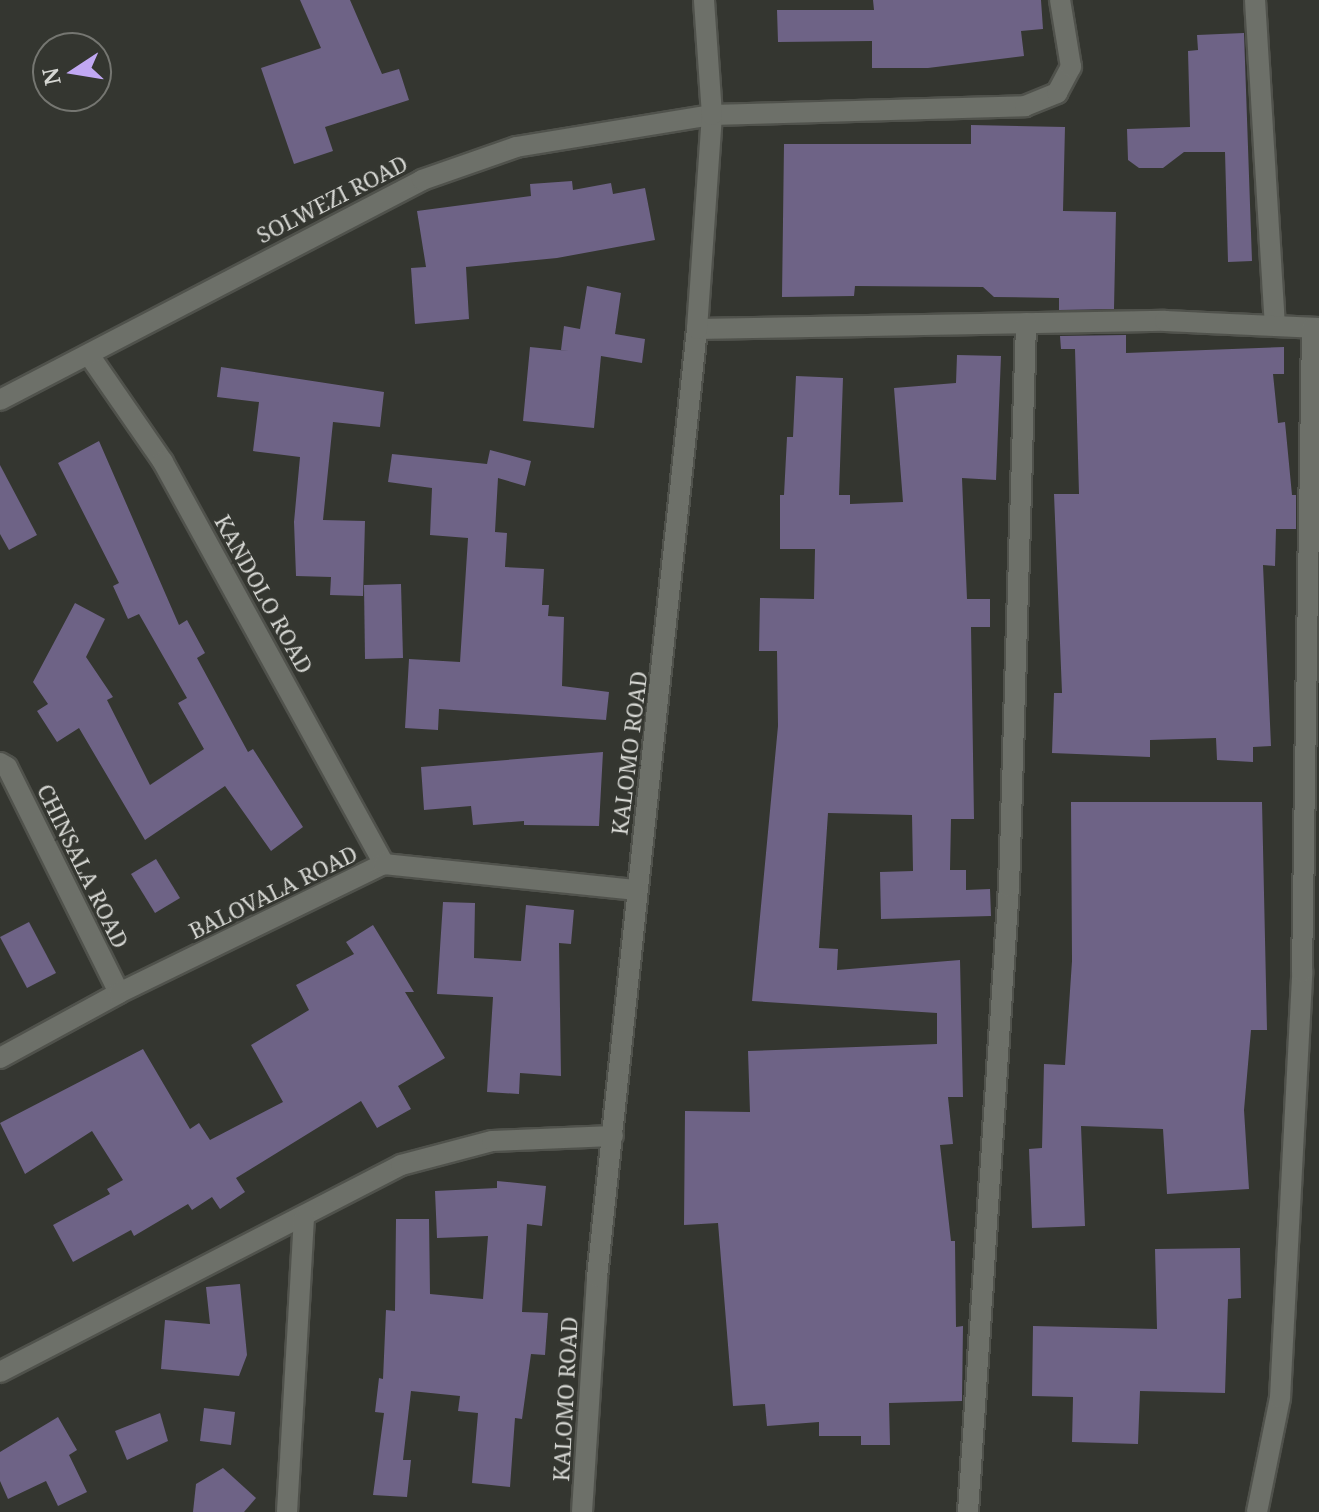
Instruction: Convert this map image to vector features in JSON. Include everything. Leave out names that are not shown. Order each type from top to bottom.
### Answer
[{"type":"street","name":"KALOMO ROAD","points":[[582,1512],[597,1277],[697,329],[712,115],[704,0]]},
{"type":"street","name":"SOLWEZI ROAD","points":[[0,400],[422,180],[516,147],[712,115],[1025,106],[1057,93],[1071,67],[1060,0]]},
{"type":"street","points":[[1255,0],[1275,324]]},
{"type":"street","points":[[968,1512],[1009,887],[1026,323]]},
{"type":"street","points":[[697,329],[1026,323],[1275,324],[1316,328],[1301,1003],[1280,1398],[1257,1512]]},
{"type":"street","name":"KANDOLO ROAD","points":[[89,355],[171,476],[384,864]]},
{"type":"street","name":"CHINSALA ROAD","points":[[0,763],[7,767],[119,993]]},
{"type":"street","name":"BALOVALA ROAD","points":[[0,1058],[119,993],[384,864],[637,890]]},
{"type":"street","points":[[0,1372],[304,1218],[401,1165],[492,1141],[613,1136]]},
{"type":"street","points":[[287,1512],[304,1218]]},
{"type":"building","points":[[300,0],[350,0],[382,74],[399,69],[409,100],[325,127],[333,151],[294,164],[261,68],[321,48]]},
{"type":"building","points":[[873,0],[1041,0],[1043,29],[1021,31],[1024,56],[928,68],[872,68],[872,41],[778,42],[777,10],[874,10]]},
{"type":"building","points":[[1244,33],[1252,261],[1228,262],[1225,152],[1184,152],[1163,168],[1139,168],[1128,160],[1127,129],[1190,127],[1188,51],[1198,50],[1197,35]]},
{"type":"building","points":[[971,125],[1065,127],[1063,211],[1116,212],[1114,309],[1059,310],[1059,298],[994,297],[983,287],[855,286],[854,296],[782,297],[784,144],[971,144]]},
{"type":"building","points":[[572,181],[573,190],[611,183],[613,194],[645,188],[655,240],[557,258],[466,267],[469,319],[415,324],[411,268],[426,267],[417,211],[531,196],[530,184]]},
{"type":"building","points":[[587,286],[621,293],[615,334],[645,339],[642,363],[601,356],[594,428],[523,421],[530,347],[569,351],[561,350],[564,326],[580,329]]},
{"type":"building","points":[[1126,335],[1126,353],[1284,347],[1284,374],[1273,374],[1278,423],[1285,422],[1292,495],[1296,495],[1296,529],[1276,529],[1275,566],[1263,565],[1271,746],[1253,747],[1253,762],[1217,760],[1216,738],[1150,740],[1150,757],[1052,753],[1054,693],[1062,693],[1054,494],[1079,494],[1075,349],[1061,349],[1060,336]]},
{"type":"building","points":[[957,355],[1001,356],[996,480],[962,478],[967,599],[990,599],[990,627],[971,627],[974,819],[951,819],[950,870],[966,870],[966,890],[990,889],[991,916],[881,919],[880,872],[913,871],[912,815],[828,813],[819,948],[838,949],[837,970],[960,960],[963,1097],[948,1097],[953,1144],[940,1145],[951,1241],[955,1241],[956,1327],[963,1326],[962,1401],[889,1403],[890,1445],[861,1445],[861,1436],[819,1436],[819,1422],[767,1426],[765,1404],[733,1406],[718,1223],[684,1225],[685,1111],[750,1112],[748,1051],[937,1044],[937,1013],[752,1001],[778,726],[777,651],[759,651],[760,598],[814,599],[815,549],[780,549],[780,495],[784,495],[787,437],[793,437],[796,376],[843,378],[839,495],[850,495],[850,504],[903,502],[894,388],[956,383]]},
{"type":"building","points":[[221,367],[384,392],[380,427],[333,422],[323,520],[365,521],[363,596],[330,595],[331,577],[296,576],[294,522],[300,457],[253,451],[259,402],[217,397]]},
{"type":"building","points":[[99,441],[179,625],[187,620],[205,653],[197,658],[248,752],[253,749],[303,827],[271,851],[225,786],[145,840],[79,728],[57,742],[37,711],[48,704],[33,682],[75,603],[105,619],[86,657],[113,697],[107,700],[150,785],[204,749],[178,703],[187,698],[139,614],[128,619],[113,586],[119,583],[58,463]]},
{"type":"building","points":[[490,450],[531,461],[525,486],[498,478],[495,532],[507,533],[505,567],[544,569],[542,605],[549,605],[548,616],[564,617],[562,686],[609,692],[606,720],[439,709],[438,730],[405,728],[409,659],[460,662],[468,538],[430,535],[432,488],[388,482],[392,454],[487,464]]},
{"type":"building","points":[[0,465],[37,535],[9,550],[0,534]]},
{"type":"building","points":[[401,584],[403,658],[365,659],[364,585]]},
{"type":"building","points":[[603,752],[599,826],[524,825],[524,821],[473,825],[471,806],[424,810],[421,767]]},
{"type":"building","points":[[1071,802],[1262,802],[1267,1030],[1251,1030],[1244,1110],[1249,1189],[1167,1194],[1163,1129],[1081,1126],[1085,1226],[1032,1228],[1029,1149],[1042,1148],[1044,1064],[1065,1065],[1072,961]]},
{"type":"building","points":[[156,859],[180,898],[155,913],[131,874]]},
{"type":"building","points":[[443,902],[475,903],[474,958],[521,961],[526,905],[574,910],[571,944],[559,943],[561,1076],[520,1073],[519,1094],[487,1092],[493,997],[437,994]]},
{"type":"building","points":[[29,922],[56,973],[27,988],[0,937]]},
{"type":"building","points":[[373,925],[414,992],[405,992],[445,1058],[398,1086],[411,1109],[377,1128],[361,1101],[236,1178],[245,1192],[220,1209],[212,1197],[192,1210],[188,1204],[134,1236],[131,1230],[73,1262],[53,1225],[110,1194],[107,1189],[123,1180],[92,1131],[25,1174],[0,1123],[143,1049],[190,1129],[199,1123],[210,1140],[283,1102],[251,1045],[309,1010],[296,985],[354,954],[346,942]]},
{"type":"building","points":[[497,1181],[546,1186],[542,1226],[527,1224],[522,1312],[548,1313],[545,1355],[531,1354],[522,1419],[515,1418],[510,1487],[472,1483],[478,1413],[458,1411],[460,1396],[411,1391],[403,1460],[411,1460],[407,1497],[373,1495],[384,1413],[375,1412],[379,1378],[383,1379],[386,1310],[395,1311],[396,1219],[429,1219],[430,1294],[483,1299],[488,1236],[437,1238],[435,1191],[497,1188]]},
{"type":"building","points":[[1240,1248],[1241,1298],[1228,1299],[1225,1393],[1140,1391],[1138,1444],[1072,1442],[1073,1397],[1032,1396],[1033,1326],[1157,1329],[1155,1249]]},
{"type":"building","points":[[240,1284],[247,1355],[239,1376],[161,1369],[165,1320],[210,1324],[206,1287]]},
{"type":"building","points":[[204,1408],[235,1412],[231,1445],[200,1441]]},
{"type":"building","points":[[160,1413],[168,1441],[127,1460],[115,1431]]},
{"type":"building","points":[[58,1417],[77,1450],[69,1455],[87,1492],[58,1506],[46,1481],[8,1499],[0,1481],[0,1452]]},
{"type":"building","points":[[223,1468],[256,1498],[244,1512],[193,1512],[196,1484]]}]
